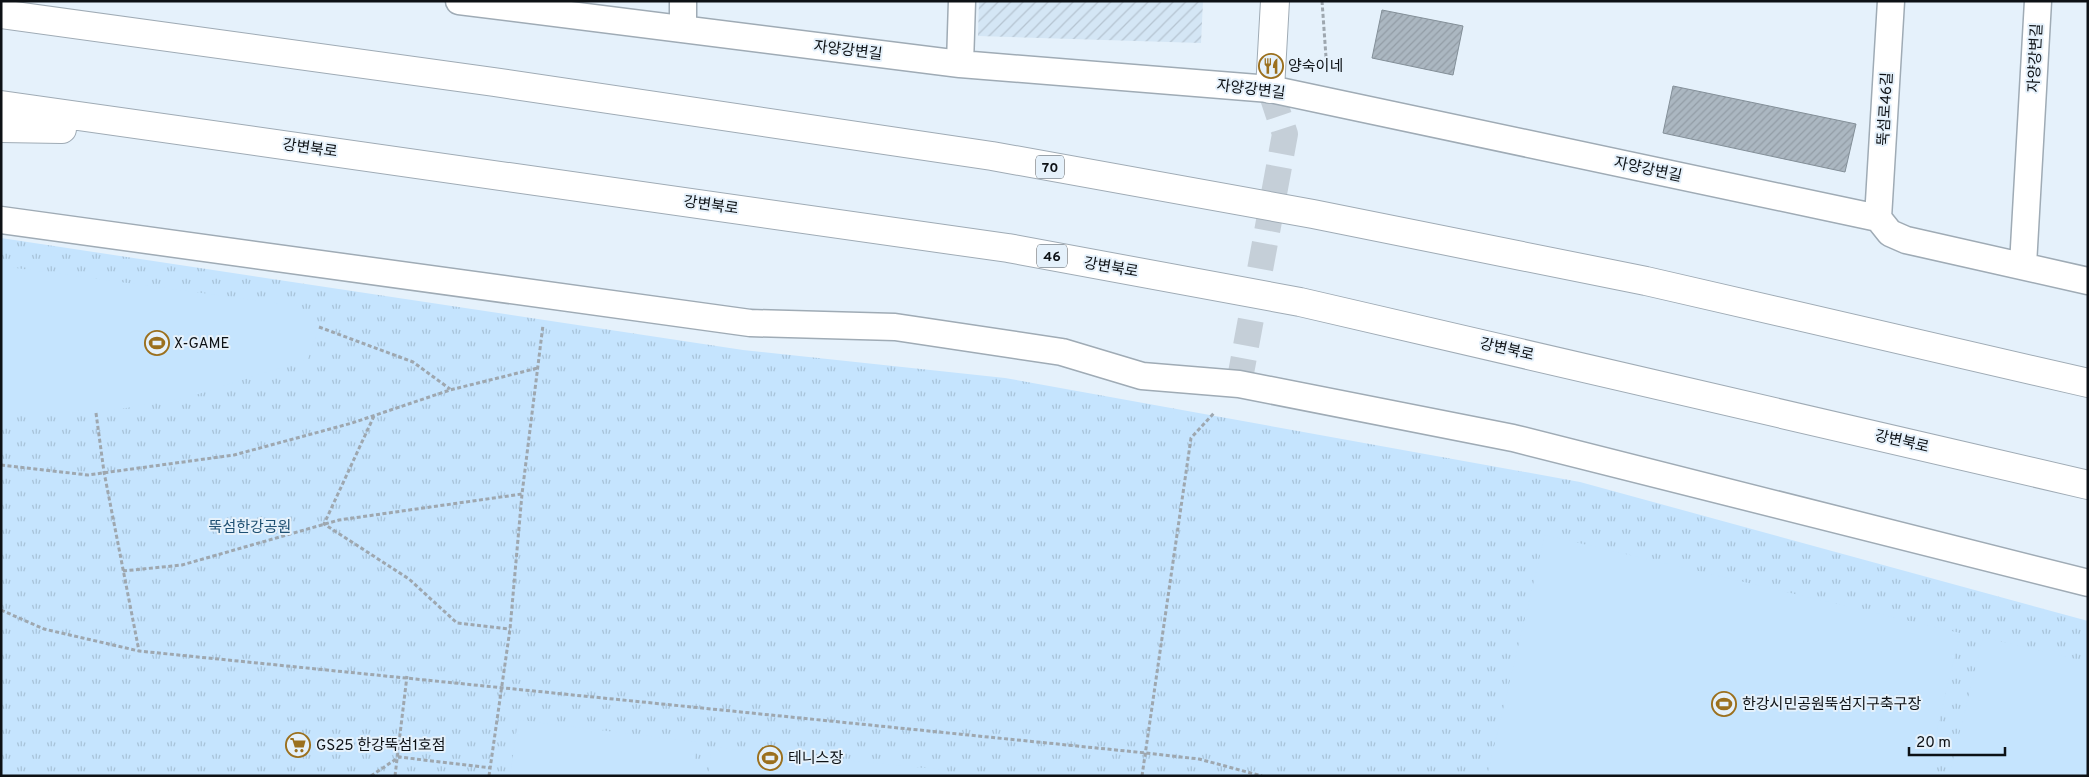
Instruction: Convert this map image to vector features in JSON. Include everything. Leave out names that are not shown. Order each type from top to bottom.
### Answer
[{"type":"main road","points":[[1270,89],[1275,1]]},
{"type":"main road","name":"70","points":[[1,14],[504,84],[992,156],[1313,214],[1646,281],[2088,383]]},
{"type":"main road","name":"강변북로","points":[[1,105],[1008,248],[1300,302],[2088,485]]},
{"type":"main road","points":[[1,128],[183,131]]},
{"type":"street","name":"자양강변길","points":[[460,1],[960,64],[1270,89],[1878,218]]},
{"type":"street","points":[[683,1],[683,30]]},
{"type":"street","points":[[960,64],[962,1]]},
{"type":"street","name":"뚝섬로46길","points":[[1878,218],[1892,1]]},
{"type":"street","name":"자양강변길","points":[[2023,265],[2038,1]]},
{"type":"street","points":[[1878,218],[1890,233],[1906,240],[2088,281]]},
{"type":"street","points":[[1,220],[750,323],[895,327],[1062,352],[1142,376],[1239,384],[1513,438],[2088,583]]},
{"type":"path","points":[[1322,1],[1328,79]]},
{"type":"path","points":[[489,776],[510,629],[522,494],[547,295]]},
{"type":"path","points":[[319,327],[413,362],[450,390]]},
{"type":"path","points":[[1,466],[88,475],[234,455],[374,415],[450,390],[538,368]]},
{"type":"path","points":[[1142,776],[1191,438],[1239,384]]},
{"type":"path","points":[[96,413],[104,472],[139,650]]},
{"type":"path","points":[[324,524],[374,415]]},
{"type":"path","points":[[124,571],[182,565],[324,524],[522,494]]},
{"type":"path","points":[[324,524],[409,579],[457,623],[510,629]]},
{"type":"path","points":[[1,610],[44,630],[139,650],[1146,753],[1199,759],[1262,776]]},
{"type":"path","points":[[395,776],[399,757],[407,676]]},
{"type":"path","points":[[371,776],[399,757],[491,768]]},
{"type":"shaded area","points":[[979,1],[1203,1],[1201,43],[978,36]]},
{"type":"green space","name":"뚝섬한강공원","points":[[1,238],[743,350],[1005,378],[1580,482],[2088,621],[2088,776],[1,776]]},
{"type":"green space","name":"X-GAME","points":[[1,266],[298,306],[319,327],[308,359],[186,398],[96,413],[1,413]]},
{"type":"green space","name":"한강시민공원뚝섬지구축구장","points":[[1545,535],[1960,633],[1926,776],[1487,776]]},
{"type":"green space","points":[[1983,637],[2088,662],[2088,776],[1949,776]]},
{"type":"green space","points":[[518,720],[697,742],[693,776],[510,776]]},
{"type":"green space","name":"테니스장","points":[[712,747],[945,770],[944,776],[708,776]]},
{"type":"building","points":[[1382,10],[1463,26],[1453,75],[1372,58]]},
{"type":"building","points":[[1673,86],[1856,124],[1845,172],[1663,133]]},
{"type":"tunnel","points":[[1239,384],[1285,134],[1270,89]]},
{"type":"place","name":"양숙이네","points":[[1271,66]]},
{"type":"place","name":"X-GAME","points":[[157,343]]},
{"type":"place","name":"한강시민공원뚝섬지구축구장","points":[[1724,704]]},
{"type":"place","name":"GS25 한강뚝섬1호점","points":[[298,745]]},
{"type":"place","name":"테니스장","points":[[770,758]]}]
